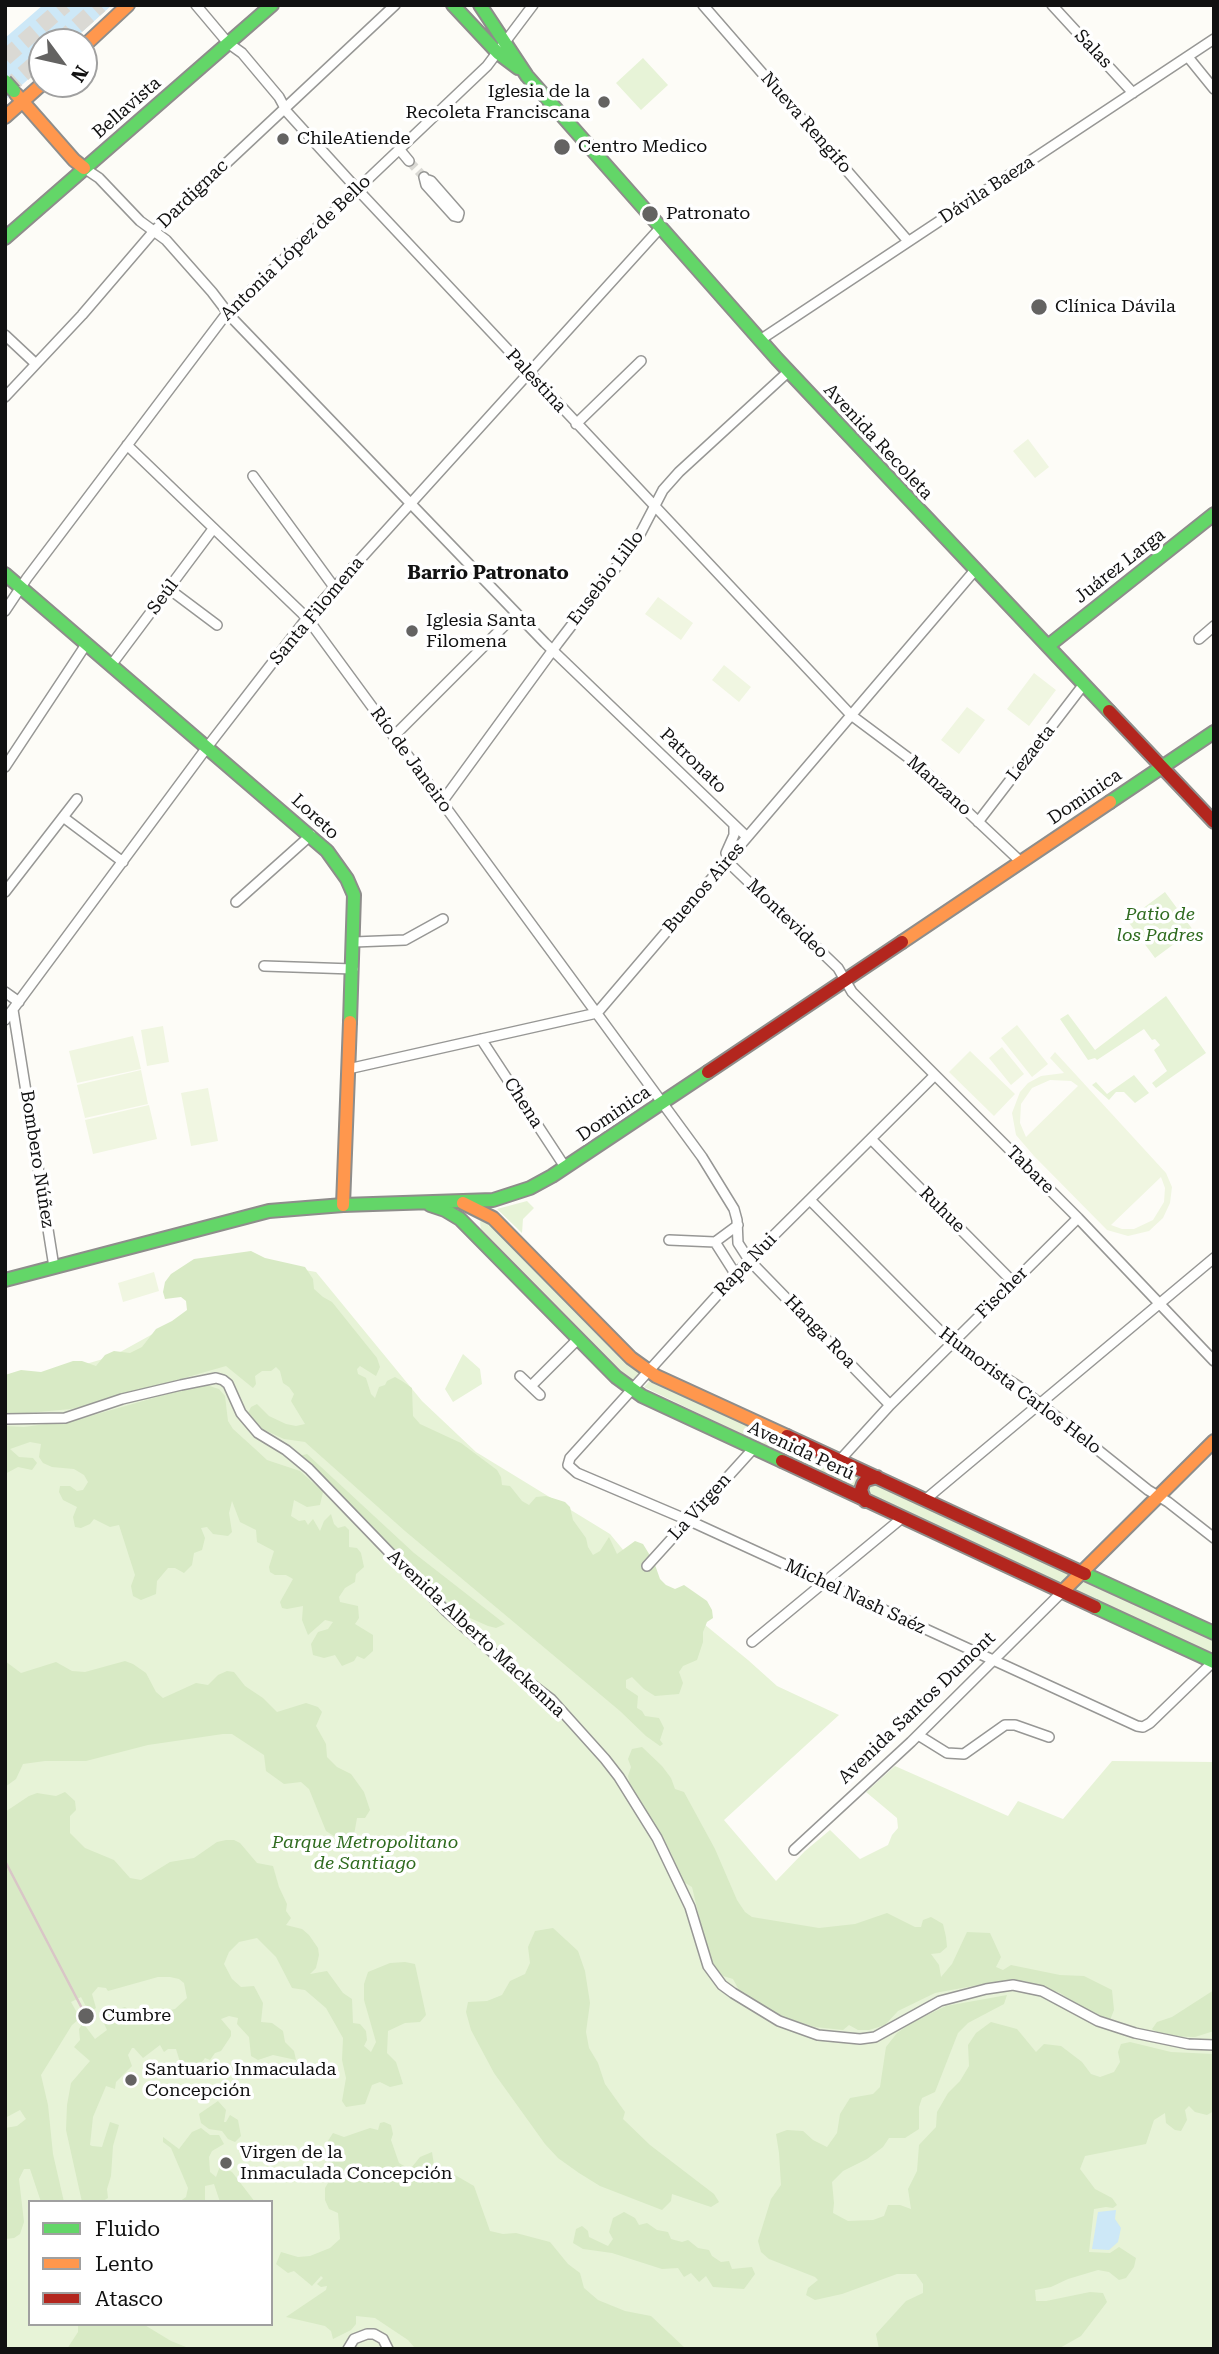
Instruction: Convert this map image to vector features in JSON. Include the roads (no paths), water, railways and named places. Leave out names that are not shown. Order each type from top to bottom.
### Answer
[{"type":"main road","points":[[98,33],[128,5]]},
{"type":"main road","name":"Bellavista","points":[[5,238],[272,5]]},
{"type":"main road","name":"Avenida Recoleta","points":[[453,5],[498,52],[527,76],[788,372],[1214,822]]},
{"type":"main road","name":"Avenida Recoleta","points":[[480,5],[527,76]]},
{"type":"main road","name":"Patronato","points":[[9,86],[84,168]]},
{"type":"main road","points":[[5,117],[28,97]]},
{"type":"main road","name":"Juárez Larga","points":[[1048,646],[1214,514]]},
{"type":"main road","name":"Loreto","points":[[5,574],[311,835],[335,860],[351,888],[355,904],[343,1205]]},
{"type":"main road","name":"Dominica","points":[[5,1280],[268,1211],[343,1205],[492,1200],[530,1188],[845,981],[1214,732]]},
{"type":"main road","points":[[481,1241],[476,1223],[481,1210],[492,1200]]},
{"type":"main road","name":"Avenida Perú","points":[[456,1201],[481,1210],[493,1218],[631,1358],[649,1371],[1214,1633]]},
{"type":"main road","name":"Avenida Perú","points":[[422,1204],[455,1215],[632,1390],[753,1449],[1213,1662]]},
{"type":"main road","points":[[5,1270],[28,1274]]},
{"type":"main road","points":[[1063,1591],[1214,1441]]},
{"type":"main road","points":[[865,1501],[861,1490],[863,1484],[866,1480],[877,1477]]},
{"type":"street","name":"Palestina","points":[[196,5],[228,43],[242,53],[279,97],[284,107],[356,189],[851,715]]},
{"type":"street","name":"Dardignac","points":[[5,397],[154,231],[395,5]]},
{"type":"street","name":"Antonia López de Bello","points":[[5,611],[227,313],[487,66],[533,5]]},
{"type":"street","name":"Nueva Rengifo","points":[[703,5],[908,241]]},
{"type":"street","name":"Salas","points":[[1052,5],[1133,93]]},
{"type":"street","name":"Dávila Baeza","points":[[760,340],[1214,39]]},
{"type":"street","points":[[1188,57],[1214,89]]},
{"type":"street","points":[[398,149],[409,161]]},
{"type":"street","name":"Patronato","points":[[84,168],[99,178],[140,221],[166,240],[227,313],[516,614],[747,837]]},
{"type":"street","name":"Santa Filomena","points":[[5,1020],[208,746],[307,618],[661,228]]},
{"type":"street","points":[[5,335],[36,364]]},
{"type":"street","points":[[576,424],[641,361]]},
{"type":"street","name":"Eusebio Lillo","points":[[442,802],[637,540],[663,490],[679,472],[788,372]]},
{"type":"street","name":"Río de Janeiro","points":[[127,444],[307,618],[662,1103]]},
{"type":"street","points":[[253,476],[334,587]]},
{"type":"street","name":"Seúl","points":[[111,664],[213,528]]},
{"type":"street","name":"Buenos Aires","points":[[597,1013],[976,569]]},
{"type":"street","points":[[169,589],[217,625]]},
{"type":"street","points":[[394,736],[516,614]]},
{"type":"street","points":[[1199,639],[1214,626]]},
{"type":"street","points":[[5,766],[87,643]]},
{"type":"street","name":"Lezaeta","points":[[978,822],[1084,684]]},
{"type":"street","name":"Manzano","points":[[851,715],[918,765],[1021,862]]},
{"type":"street","points":[[5,892],[77,799]]},
{"type":"street","points":[[63,817],[123,862]]},
{"type":"street","points":[[728,859],[726,853],[734,835],[734,825]]},
{"type":"street","points":[[236,902],[311,835]]},
{"type":"street","name":"Montevideo","points":[[728,859],[838,968],[845,981]]},
{"type":"street","points":[[354,942],[405,940],[443,919]]},
{"type":"street","points":[[264,966],[353,969]]},
{"type":"street","name":"Tabare","points":[[845,981],[852,992],[1078,1218],[1214,1361]]},
{"type":"street","points":[[5,992],[16,1006]]},
{"type":"street","name":"Bombero Núñez","points":[[16,1006],[54,1267]]},
{"type":"street","points":[[348,1069],[597,1013]]},
{"type":"street","name":"Chena","points":[[481,1039],[565,1167]]},
{"type":"street","name":"Rapa Nui","points":[[568,1465],[570,1458],[749,1261],[935,1075]]},
{"type":"street","points":[[662,1103],[702,1157],[732,1204],[738,1226],[738,1242],[749,1261]]},
{"type":"street","name":"Ruhue","points":[[871,1139],[1013,1282]]},
{"type":"street","name":"Humorista Carlos Helo","points":[[810,1200],[952,1343],[1040,1403],[1214,1538]]},
{"type":"street","name":"Fischer","points":[[840,1460],[890,1405],[1078,1218]]},
{"type":"street","points":[[669,1240],[715,1242],[738,1226]]},
{"type":"street","points":[[715,1242],[736,1275]]},
{"type":"street","points":[[926,1499],[1214,1258]]},
{"type":"street","name":"Hanga Roa","points":[[749,1261],[890,1405]]},
{"type":"street","points":[[531,1386],[578,1339]]},
{"type":"street","points":[[520,1376],[540,1395]]},
{"type":"street","name":"Avenida Alberto Mackenna","points":[[5,1419],[65,1418],[122,1399],[216,1378],[223,1380],[228,1384],[241,1413],[258,1433],[286,1450],[309,1469],[446,1611],[509,1667],[551,1699],[605,1759],[657,1838],[690,1907],[708,1966],[733,1993],[779,2021],[818,2035],[860,2039],[875,2037],[940,2001],[1013,1985],[1042,1991],[1098,2021],[1135,2033],[1188,2044],[1214,2045]]},
{"type":"street","name":"La Virgen","points":[[647,1566],[753,1449]]},
{"type":"street","name":"Michel Nash Saéz","points":[[568,1465],[577,1473],[690,1521],[1134,1725],[1143,1727],[1150,1723],[1213,1662]]},
{"type":"street","points":[[752,1642],[902,1518]]},
{"type":"street","name":"Avenida Santos Dumont","points":[[794,1850],[918,1735],[1063,1591]]},
{"type":"street","points":[[918,1735],[947,1753],[964,1754],[1005,1725],[1015,1725],[1049,1737]]},
{"type":"street","points":[[348,2349],[354,2339],[374,2334],[383,2340],[388,2349]]},
{"type":"water","points":[[43,5],[112,5],[87,28],[28,28],[28,79],[5,100],[5,38]]},
{"type":"water","points":[[1116,2210],[1115,2219],[1121,2228],[1118,2242],[1109,2250],[1092,2249],[1098,2212]]},
{"type":"tunnel","points":[[5,58],[65,5]]},
{"type":"tunnel","points":[[75,28],[100,5]]},
{"type":"tunnel","points":[[5,90],[28,69]]},
{"type":"tunnel","points":[[409,161],[424,177]]},
{"type":"railway","points":[[5,1861],[86,2016]]},
{"type":"place","name":"Iglesia de la Recoleta Franciscana","points":[[604,102]]},
{"type":"place","name":"ChileAtiende","points":[[283,139]]},
{"type":"place","name":"Centro Medico","points":[[562,147]]},
{"type":"place","name":"Patronato","points":[[650,214]]},
{"type":"place","name":"Clínica Dávila","points":[[1039,307]]},
{"type":"place","name":"Iglesia Santa Filomena","points":[[412,631]]},
{"type":"place","name":"Cumbre","points":[[86,2016]]},
{"type":"place","name":"Santuario Inmaculada Concepción","points":[[131,2080]]},
{"type":"place","name":"Virgen de la Inmaculada Concepción","points":[[226,2163]]},
{"type":"district","name":"Barrio Patronato","points":[[488,573]]},
{"type":"park label","name":"Patio de los Padres","points":[[1160,925]]},
{"type":"park label","name":"Parque Metropolitano de Santiago","points":[[365,1853]]}]
